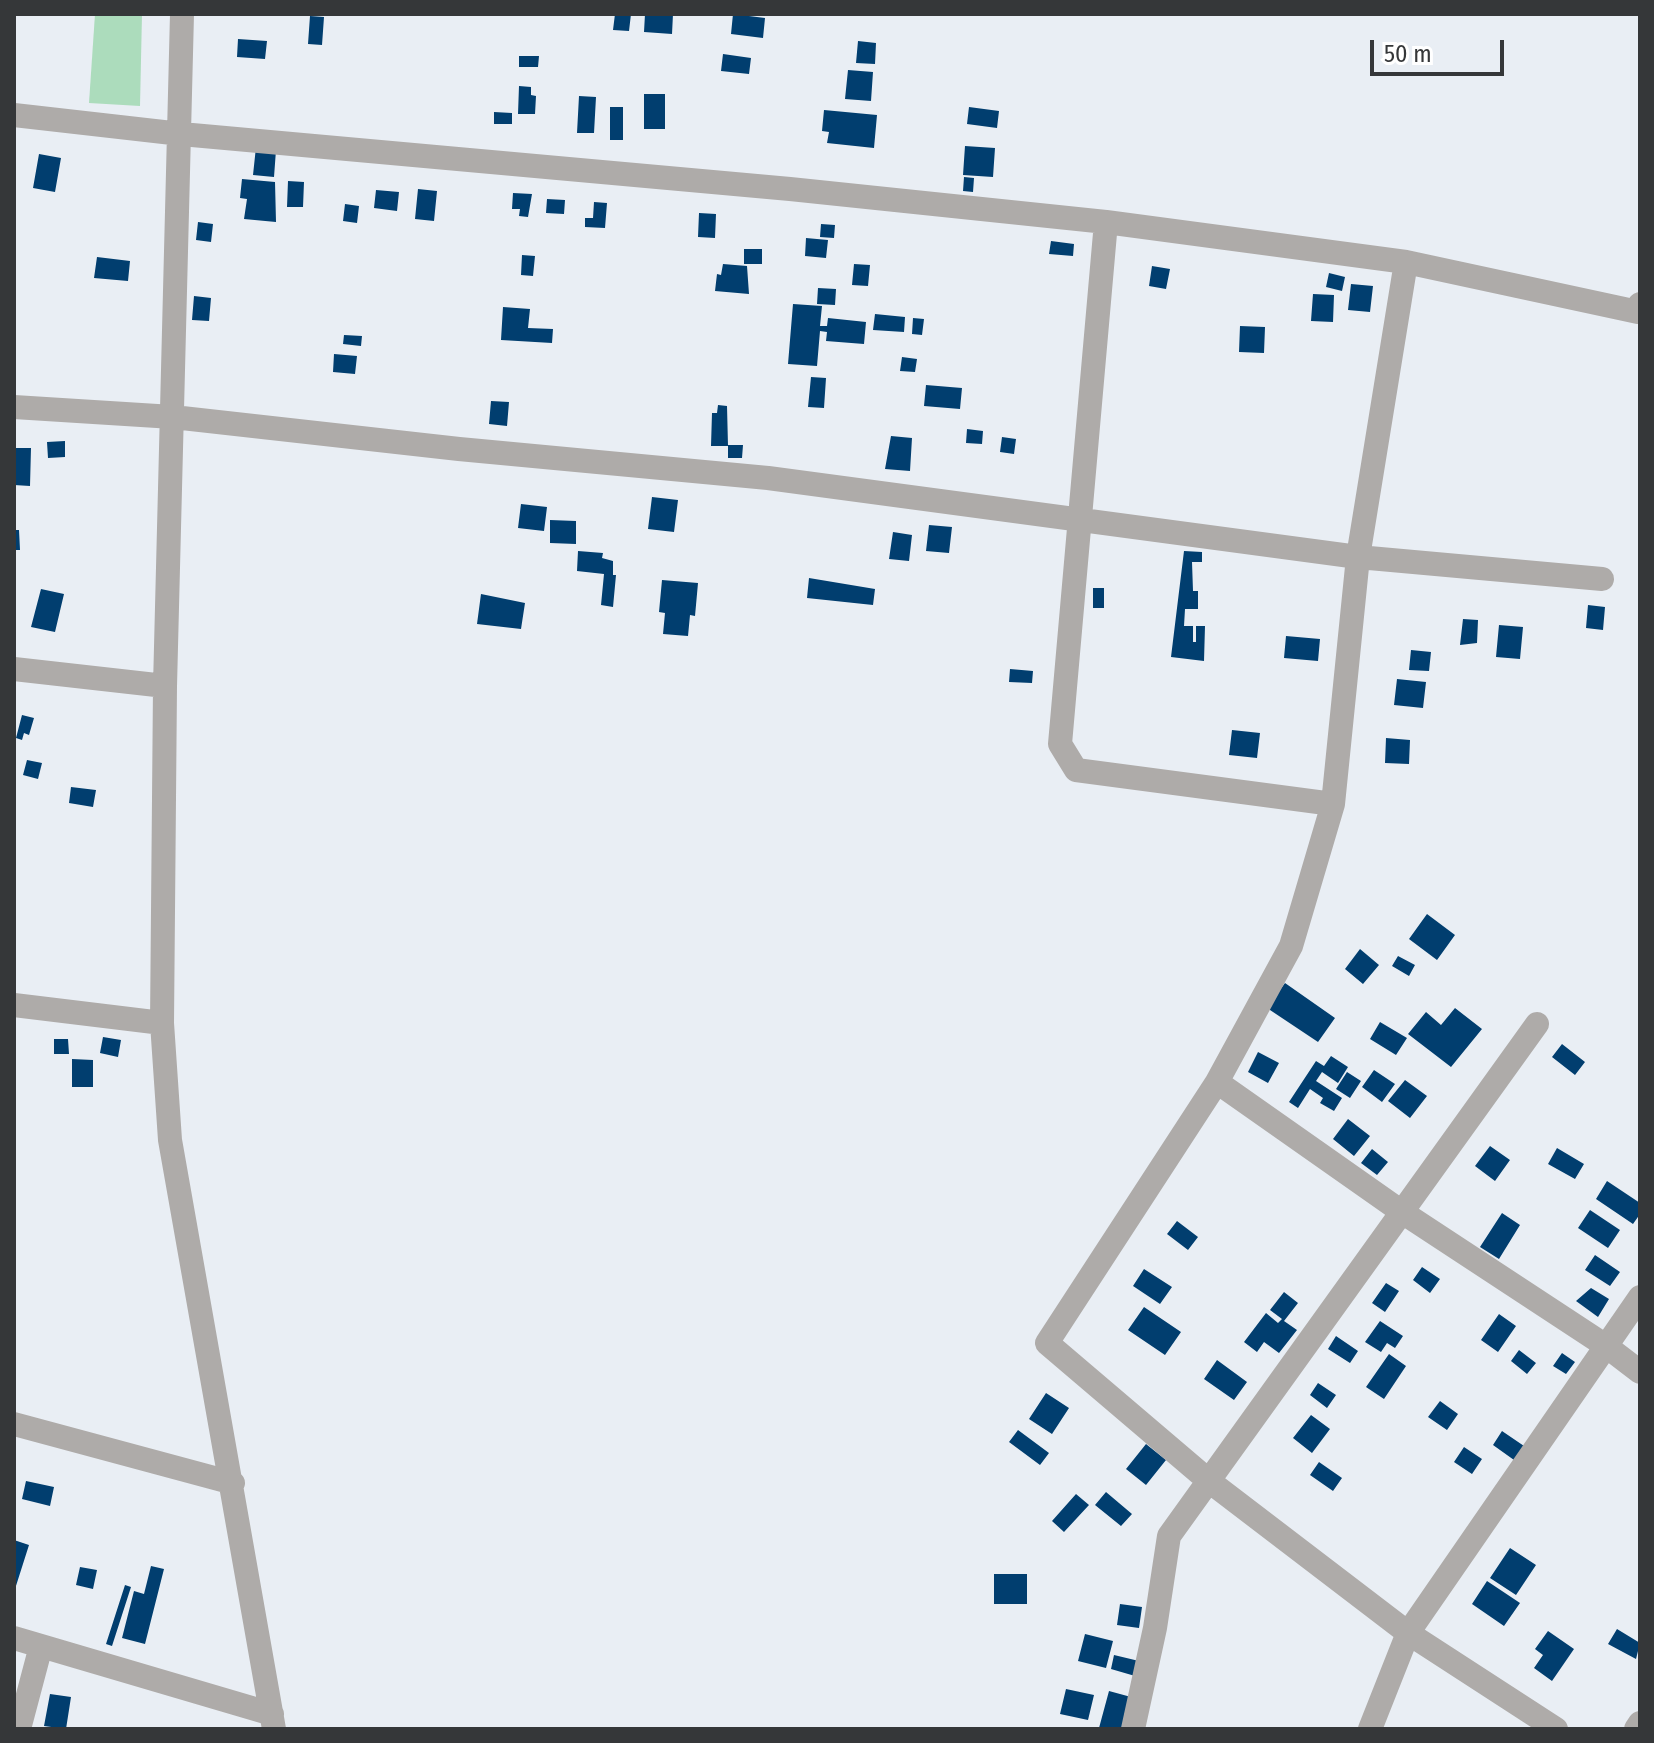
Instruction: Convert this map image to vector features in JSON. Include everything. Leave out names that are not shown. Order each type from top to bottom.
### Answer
[{"type":"street","points":[[14,1638],[273,1721],[170,1140],[162,1023],[165,686],[182,14]]},
{"type":"street","points":[[14,115],[181,134],[790,189],[1106,222],[1406,262],[1638,312],[1640,304]]},
{"type":"street","points":[[1106,222],[1060,744],[1076,770],[1333,804]]},
{"type":"street","points":[[1406,262],[1358,557],[1333,804],[1291,946],[1217,1082],[1047,1343],[1209,1481],[1408,1633],[1556,1729]]},
{"type":"street","points":[[14,407],[173,417],[459,449],[768,478],[1081,517],[1358,557],[1602,579]]},
{"type":"street","points":[[14,669],[165,686]]},
{"type":"street","points":[[14,1005],[162,1023]]},
{"type":"street","points":[[1133,1729],[1169,1536],[1537,1024]]},
{"type":"street","points":[[1217,1082],[1402,1212],[1606,1346],[1640,1372]]},
{"type":"street","points":[[1370,1729],[1408,1633],[1640,1297]]},
{"type":"street","points":[[14,1424],[233,1483]]},
{"type":"street","points":[[19,1729],[41,1646]]},
{"type":"street","points":[[1636,1729],[1640,1723]]},
{"type":"green space","points":[[95,14],[142,14],[140,106],[89,103]]},
{"type":"building","points":[[615,14],[631,14],[629,31],[613,30]]},
{"type":"building","points":[[645,14],[673,14],[672,34],[644,32]]},
{"type":"building","points":[[733,14],[765,18],[763,38],[731,34]]},
{"type":"building","points":[[310,16],[324,17],[322,45],[308,44]]},
{"type":"building","points":[[238,39],[267,41],[265,59],[237,57]]},
{"type":"building","points":[[858,41],[876,43],[875,64],[856,63]]},
{"type":"building","points":[[723,54],[751,58],[749,74],[721,71]]},
{"type":"building","points":[[519,56],[539,56],[538,67],[519,67]]},
{"type":"building","points":[[848,70],[873,72],[871,101],[845,99]]},
{"type":"building","points":[[519,86],[531,87],[531,95],[536,96],[535,114],[518,114]]},
{"type":"building","points":[[644,94],[665,94],[665,129],[644,129]]},
{"type":"building","points":[[579,96],[596,97],[594,133],[577,133]]},
{"type":"building","points":[[610,107],[623,107],[623,140],[610,140]]},
{"type":"building","points":[[969,107],[999,111],[997,128],[967,124]]},
{"type":"building","points":[[824,110],[877,115],[874,148],[827,143],[829,132],[822,131]]},
{"type":"building","points":[[494,112],[512,113],[512,124],[494,124]]},
{"type":"building","points":[[965,146],[995,148],[993,177],[963,175]]},
{"type":"building","points":[[256,147],[276,150],[274,177],[253,175]]},
{"type":"building","points":[[39,154],[61,158],[55,192],[33,188]]},
{"type":"building","points":[[964,177],[974,178],[973,192],[963,191]]},
{"type":"building","points":[[242,179],[275,182],[276,222],[244,219],[247,199],[240,198]]},
{"type":"building","points":[[288,181],[304,182],[303,207],[287,207]]},
{"type":"building","points":[[418,189],[437,191],[434,221],[415,219]]},
{"type":"building","points":[[376,190],[399,192],[397,211],[374,208]]},
{"type":"building","points":[[513,193],[532,194],[528,217],[519,216],[520,209],[512,209]]},
{"type":"building","points":[[547,199],[565,200],[564,214],[546,213]]},
{"type":"building","points":[[594,202],[607,203],[605,228],[585,227],[585,218],[593,218]]},
{"type":"building","points":[[345,204],[359,206],[357,223],[343,221]]},
{"type":"building","points":[[699,213],[716,214],[715,238],[698,237]]},
{"type":"building","points":[[198,222],[213,224],[211,242],[196,240]]},
{"type":"building","points":[[821,224],[835,225],[834,238],[820,237]]},
{"type":"building","points":[[806,238],[828,240],[826,258],[805,256]]},
{"type":"building","points":[[1051,241],[1074,244],[1073,256],[1049,254]]},
{"type":"building","points":[[744,249],[762,249],[762,264],[744,264]]},
{"type":"building","points":[[522,255],[535,256],[533,276],[521,275]]},
{"type":"building","points":[[97,257],[130,261],[128,281],[94,278]]},
{"type":"building","points":[[723,264],[747,266],[749,294],[715,291],[717,274],[721,275]]},
{"type":"building","points":[[854,264],[870,265],[868,286],[852,285]]},
{"type":"building","points":[[1152,266],[1170,269],[1166,289],[1149,286]]},
{"type":"building","points":[[1329,273],[1345,277],[1342,291],[1326,287]]},
{"type":"building","points":[[1351,284],[1373,286],[1370,312],[1348,310]]},
{"type":"building","points":[[818,288],[836,289],[835,305],[817,304]]},
{"type":"building","points":[[1313,294],[1334,295],[1333,322],[1311,321]]},
{"type":"building","points":[[194,296],[211,298],[209,321],[192,320]]},
{"type":"building","points":[[793,304],[822,306],[820,326],[827,326],[828,318],[866,322],[864,344],[826,341],[827,332],[820,331],[817,366],[788,364]]},
{"type":"building","points":[[503,307],[530,309],[528,328],[553,329],[552,343],[501,340]]},
{"type":"building","points":[[875,314],[905,317],[904,332],[873,330]]},
{"type":"building","points":[[913,318],[924,319],[922,335],[912,334]]},
{"type":"building","points":[[1240,326],[1265,327],[1264,353],[1239,352]]},
{"type":"building","points":[[344,335],[362,336],[361,346],[343,344]]},
{"type":"building","points":[[334,354],[357,356],[355,374],[333,372]]},
{"type":"building","points":[[902,357],[917,359],[915,372],[900,371]]},
{"type":"building","points":[[811,377],[826,378],[824,408],[808,407]]},
{"type":"building","points":[[926,385],[962,388],[960,409],[924,406]]},
{"type":"building","points":[[491,401],[509,402],[507,426],[489,424]]},
{"type":"building","points":[[718,405],[727,406],[728,446],[711,446],[712,413],[717,413]]},
{"type":"building","points":[[967,429],[983,431],[982,444],[966,443]]},
{"type":"building","points":[[891,436],[912,438],[910,471],[885,469]]},
{"type":"building","points":[[1002,437],[1016,439],[1014,454],[1000,452]]},
{"type":"building","points":[[65,441],[65,457],[48,458],[47,442]]},
{"type":"building","points":[[728,445],[743,445],[742,458],[728,458]]},
{"type":"building","points":[[14,448],[31,448],[30,486],[14,485]]},
{"type":"building","points":[[652,497],[678,500],[674,532],[648,529]]},
{"type":"building","points":[[521,504],[547,507],[544,531],[518,528]]},
{"type":"building","points":[[550,520],[576,521],[576,544],[550,543]]},
{"type":"building","points":[[929,525],[952,527],[949,553],[926,551]]},
{"type":"building","points":[[14,530],[19,530],[20,550],[14,550]]},
{"type":"building","points":[[893,532],[912,535],[909,561],[889,559]]},
{"type":"building","points":[[578,551],[603,553],[602,558],[613,561],[613,575],[616,575],[613,607],[601,605],[604,574],[577,571]]},
{"type":"building","points":[[1184,551],[1202,552],[1202,562],[1192,562],[1193,591],[1198,591],[1198,609],[1185,609],[1184,626],[1193,626],[1193,642],[1196,642],[1196,626],[1205,626],[1204,661],[1171,657]]},
{"type":"building","points":[[809,578],[875,589],[873,605],[807,598]]},
{"type":"building","points":[[662,580],[698,583],[695,616],[690,615],[688,636],[663,634],[665,613],[659,612]]},
{"type":"building","points":[[1093,588],[1104,588],[1104,608],[1093,608]]},
{"type":"building","points":[[41,589],[64,594],[55,632],[31,627]]},
{"type":"building","points":[[481,594],[525,603],[521,629],[477,624]]},
{"type":"building","points":[[1588,605],[1605,607],[1603,630],[1586,628]]},
{"type":"building","points":[[1463,619],[1478,620],[1477,643],[1460,645]]},
{"type":"building","points":[[1499,625],[1523,627],[1520,659],[1496,657]]},
{"type":"building","points":[[1286,636],[1320,639],[1318,661],[1284,658]]},
{"type":"building","points":[[1411,650],[1431,652],[1429,671],[1409,670]]},
{"type":"building","points":[[1010,669],[1033,671],[1032,683],[1009,682]]},
{"type":"building","points":[[1397,679],[1426,682],[1423,708],[1394,705]]},
{"type":"building","points":[[22,715],[34,718],[29,735],[24,733],[22,740],[16,738]]},
{"type":"building","points":[[1232,730],[1260,733],[1257,758],[1229,755]]},
{"type":"building","points":[[1386,738],[1410,740],[1409,764],[1385,763]]},
{"type":"building","points":[[27,760],[42,763],[38,779],[23,775]]},
{"type":"building","points":[[71,787],[96,790],[93,807],[69,803]]},
{"type":"building","points":[[1427,914],[1455,935],[1437,960],[1409,939]]},
{"type":"building","points":[[1360,949],[1379,965],[1363,984],[1345,969]]},
{"type":"building","points":[[1398,956],[1415,965],[1409,976],[1392,966]]},
{"type":"building","points":[[1285,983],[1335,1018],[1318,1042],[1267,1008]]},
{"type":"building","points":[[1455,1008],[1482,1029],[1451,1067],[1408,1034],[1426,1012],[1441,1025]]},
{"type":"building","points":[[1380,1022],[1407,1038],[1396,1055],[1370,1039]]},
{"type":"building","points":[[103,1037],[121,1040],[118,1057],[100,1053]]},
{"type":"building","points":[[54,1039],[68,1039],[69,1054],[54,1054]]},
{"type":"building","points":[[1562,1044],[1585,1062],[1575,1075],[1552,1057]]},
{"type":"building","points":[[1258,1052],[1279,1063],[1268,1083],[1248,1072]]},
{"type":"building","points":[[1331,1056],[1348,1067],[1338,1083],[1322,1072],[1316,1081],[1342,1098],[1334,1111],[1320,1103],[1323,1098],[1310,1089],[1298,1108],[1289,1102],[1316,1061],[1324,1066]]},
{"type":"building","points":[[72,1059],[93,1060],[93,1087],[72,1087]]},
{"type":"building","points":[[1374,1070],[1395,1084],[1382,1102],[1362,1087]]},
{"type":"building","points":[[1347,1072],[1361,1081],[1350,1098],[1336,1089]]},
{"type":"building","points":[[1405,1080],[1427,1096],[1410,1118],[1388,1101]]},
{"type":"building","points":[[1348,1119],[1370,1136],[1354,1156],[1333,1139]]},
{"type":"building","points":[[1490,1146],[1510,1160],[1495,1181],[1475,1166]]},
{"type":"building","points":[[1557,1148],[1584,1164],[1575,1179],[1548,1164]]},
{"type":"building","points":[[1372,1149],[1388,1162],[1377,1175],[1361,1163]]},
{"type":"building","points":[[1607,1181],[1640,1203],[1640,1214],[1633,1224],[1596,1199]]},
{"type":"building","points":[[1590,1210],[1620,1230],[1608,1248],[1578,1228]]},
{"type":"building","points":[[1502,1213],[1520,1225],[1499,1259],[1480,1247]]},
{"type":"building","points":[[1177,1221],[1198,1237],[1188,1250],[1167,1234]]},
{"type":"building","points":[[1595,1255],[1620,1272],[1610,1286],[1585,1270]]},
{"type":"building","points":[[1422,1267],[1440,1279],[1430,1293],[1413,1280]]},
{"type":"building","points":[[1144,1269],[1172,1287],[1160,1304],[1133,1286]]},
{"type":"building","points":[[1386,1283],[1399,1291],[1385,1312],[1372,1303]]},
{"type":"building","points":[[1591,1288],[1609,1299],[1598,1317],[1576,1301]]},
{"type":"building","points":[[1284,1292],[1298,1303],[1284,1321],[1297,1330],[1279,1353],[1264,1342],[1257,1352],[1244,1342],[1266,1313],[1278,1323],[1282,1319],[1270,1310]]},
{"type":"building","points":[[1144,1307],[1181,1332],[1165,1355],[1128,1330]]},
{"type":"building","points":[[1499,1314],[1516,1326],[1498,1352],[1481,1340]]},
{"type":"building","points":[[1380,1321],[1403,1336],[1395,1348],[1387,1343],[1381,1352],[1365,1342]]},
{"type":"building","points":[[1336,1336],[1358,1351],[1350,1363],[1328,1349]]},
{"type":"building","points":[[1519,1350],[1536,1363],[1527,1374],[1511,1361]]},
{"type":"building","points":[[1562,1353],[1575,1362],[1566,1374],[1553,1366]]},
{"type":"building","points":[[1389,1354],[1406,1366],[1384,1399],[1366,1387]]},
{"type":"building","points":[[1217,1360],[1247,1382],[1234,1400],[1204,1379]]},
{"type":"building","points":[[1318,1383],[1336,1395],[1327,1408],[1310,1395]]},
{"type":"building","points":[[1046,1393],[1069,1408],[1052,1434],[1029,1419]]},
{"type":"building","points":[[1440,1401],[1458,1414],[1447,1430],[1428,1417]]},
{"type":"building","points":[[1311,1415],[1330,1429],[1312,1453],[1293,1438]]},
{"type":"building","points":[[1018,1430],[1049,1453],[1040,1465],[1009,1442]]},
{"type":"building","points":[[1502,1431],[1524,1446],[1514,1460],[1493,1445]]},
{"type":"building","points":[[1146,1444],[1166,1460],[1146,1485],[1126,1469]]},
{"type":"building","points":[[1464,1447],[1482,1459],[1472,1474],[1454,1462]]},
{"type":"building","points":[[1319,1462],[1342,1478],[1333,1491],[1310,1475]]},
{"type":"building","points":[[26,1481],[54,1487],[50,1506],[22,1499]]},
{"type":"building","points":[[1106,1492],[1132,1514],[1121,1526],[1095,1505]]},
{"type":"building","points":[[1076,1494],[1089,1505],[1064,1532],[1052,1521]]},
{"type":"building","points":[[14,1540],[29,1545],[15,1589],[14,1589]]},
{"type":"building","points":[[1510,1548],[1536,1565],[1516,1595],[1490,1578]]},
{"type":"building","points":[[151,1566],[164,1569],[145,1644],[122,1638],[134,1591],[144,1594]]},
{"type":"building","points":[[80,1567],[97,1570],[93,1589],[76,1585]]},
{"type":"building","points":[[994,1574],[1027,1574],[1027,1604],[994,1604]]},
{"type":"building","points":[[1487,1581],[1520,1603],[1504,1626],[1472,1604]]},
{"type":"building","points":[[125,1585],[131,1587],[112,1646],[106,1644]]},
{"type":"building","points":[[1120,1604],[1142,1607],[1139,1628],[1117,1625]]},
{"type":"building","points":[[1617,1629],[1640,1643],[1636,1659],[1608,1644]]},
{"type":"building","points":[[1548,1631],[1574,1649],[1552,1681],[1534,1668],[1543,1655],[1535,1649]]},
{"type":"building","points":[[1085,1634],[1113,1641],[1106,1668],[1078,1661]]},
{"type":"building","points":[[1114,1655],[1139,1661],[1135,1676],[1111,1669]]},
{"type":"building","points":[[1066,1689],[1094,1695],[1088,1720],[1060,1714]]},
{"type":"building","points":[[1109,1691],[1131,1697],[1123,1729],[1099,1728]]},
{"type":"building","points":[[50,1694],[71,1697],[66,1729],[44,1726]]}]
